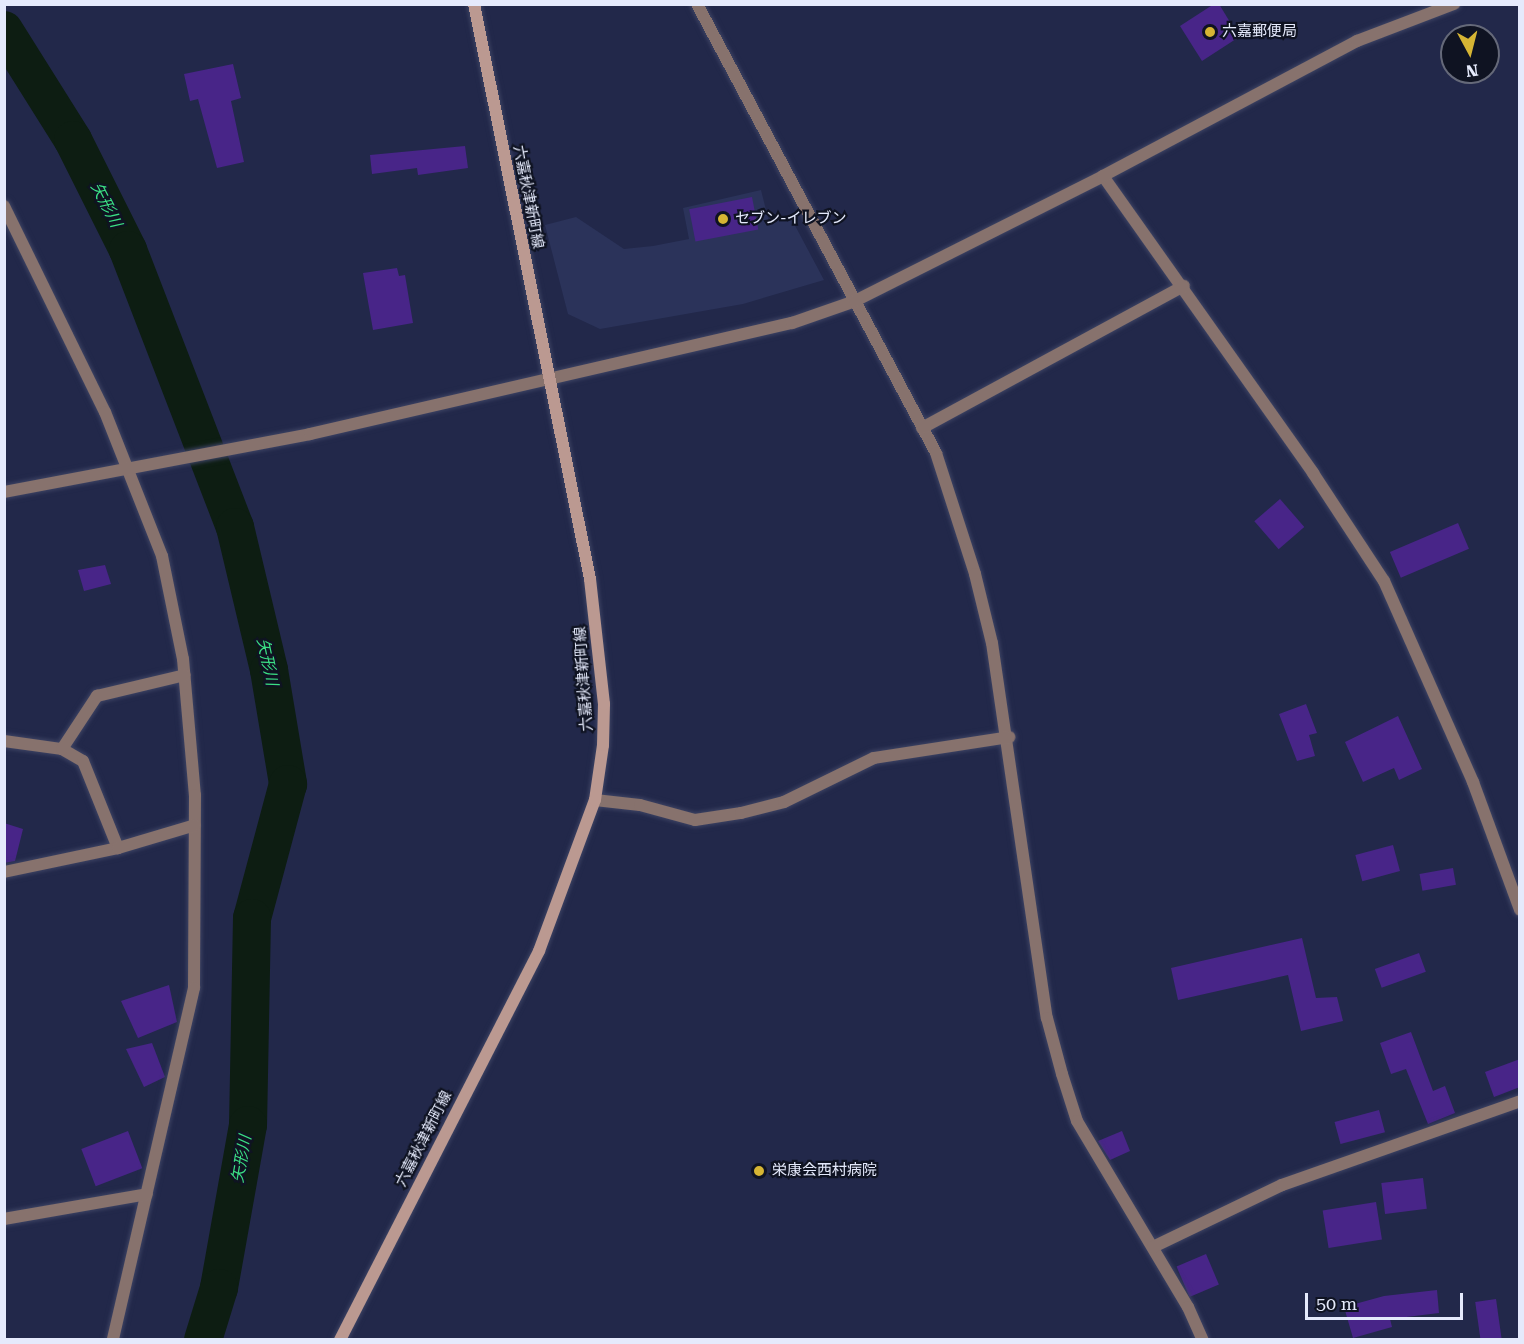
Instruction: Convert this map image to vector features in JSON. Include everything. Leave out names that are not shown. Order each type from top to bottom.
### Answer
[{"type":"main road","name":"六嘉秋津新町線","points":[[340,1340],[539,951],[595,800],[603,745],[604,704],[590,579],[474,4]]},
{"type":"street","points":[[697,4],[936,453],[975,574],[1009,736],[1047,1018],[1062,1074],[1077,1121],[1153,1247],[1203,1340]]},
{"type":"street","points":[[4,492],[310,434],[792,323],[855,301],[1103,176],[1357,41],[1455,4]]},
{"type":"street","points":[[1103,176],[1184,286],[1384,581],[1473,782],[1520,910]]},
{"type":"street","points":[[4,206],[105,412],[124,469],[162,556],[184,675],[195,825],[194,988],[113,1340]]},
{"type":"street","points":[[922,428],[1184,286]]},
{"type":"street","points":[[62,749],[97,696],[184,675]]},
{"type":"street","points":[[595,800],[640,805],[695,820],[784,802],[874,758],[1009,736]]},
{"type":"street","points":[[4,741],[62,749],[83,761],[118,848]]},
{"type":"street","points":[[4,872],[118,848],[195,825]]},
{"type":"street","points":[[1153,1247],[1282,1185],[1520,1101]]},
{"type":"street","points":[[4,1219],[147,1194]]},
{"type":"shaded area","points":[[761,190],[769,222],[791,218],[824,280],[743,304],[600,329],[568,314],[545,225],[576,217],[624,249],[653,246],[689,239],[683,208]]},
{"type":"building","name":"六嘉郵便局","points":[[1214,4],[1219,4],[1239,37],[1202,61],[1180,26]]},
{"type":"building","points":[[233,64],[241,98],[231,101],[244,162],[217,168],[198,99],[190,101],[184,74]]},
{"type":"building","points":[[465,146],[468,168],[418,175],[417,168],[372,174],[370,155]]},
{"type":"building","name":"セブン-イレブン","points":[[752,197],[758,229],[695,242],[689,209]]},
{"type":"building","points":[[397,268],[399,276],[405,275],[413,323],[373,330],[363,273]]},
{"type":"building","points":[[1280,499],[1304,527],[1279,549],[1254,521]]},
{"type":"building","points":[[1458,523],[1469,549],[1401,578],[1390,552]]},
{"type":"building","points":[[105,565],[111,584],[84,591],[78,570]]},
{"type":"building","points":[[1306,704],[1317,733],[1309,735],[1315,756],[1297,761],[1279,714]]},
{"type":"building","points":[[1398,716],[1422,769],[1399,780],[1394,768],[1363,782],[1345,742]]},
{"type":"building","points":[[4,823],[23,829],[15,861],[4,863]]},
{"type":"building","points":[[1393,845],[1400,871],[1362,881],[1355,855]]},
{"type":"building","points":[[1453,868],[1456,885],[1422,891],[1420,874]]},
{"type":"building","points":[[1302,938],[1316,998],[1337,997],[1343,1021],[1301,1031],[1288,975],[1178,1000],[1171,968]]},
{"type":"building","points":[[1419,953],[1426,972],[1382,988],[1375,969]]},
{"type":"building","points":[[169,985],[177,1022],[138,1038],[121,1001]]},
{"type":"building","points":[[1411,1032],[1433,1091],[1445,1086],[1455,1113],[1428,1124],[1406,1069],[1391,1074],[1380,1043]]},
{"type":"building","points":[[152,1043],[165,1077],[144,1087],[126,1049]]},
{"type":"building","points":[[1520,1059],[1520,1087],[1494,1097],[1485,1072]]},
{"type":"building","points":[[1379,1110],[1385,1132],[1341,1144],[1335,1122]]},
{"type":"building","points":[[128,1131],[142,1168],[96,1186],[81,1149]]},
{"type":"building","points":[[1122,1131],[1130,1151],[1110,1160],[1098,1141]]},
{"type":"building","points":[[1423,1178],[1427,1209],[1385,1214],[1381,1183]]},
{"type":"building","points":[[1376,1202],[1382,1240],[1329,1248],[1323,1210]]},
{"type":"building","points":[[1206,1254],[1219,1284],[1189,1297],[1177,1267]]},
{"type":"building","points":[[1437,1290],[1439,1313],[1390,1319],[1392,1327],[1353,1338],[1344,1307],[1384,1296]]},
{"type":"building","points":[[1496,1299],[1502,1340],[1481,1340],[1475,1302]]},
{"type":"waterway","name":"矢形川","points":[[4,30],[73,140],[128,250],[235,527],[269,670],[288,784],[252,918],[248,1125],[219,1288],[203,1340]]},
{"type":"place","name":"六嘉郵便局","points":[[1210,32]]},
{"type":"place","name":"セブン-イレブン","points":[[723,219]]},
{"type":"place","name":"栄康会西村病院","points":[[759,1171]]}]
